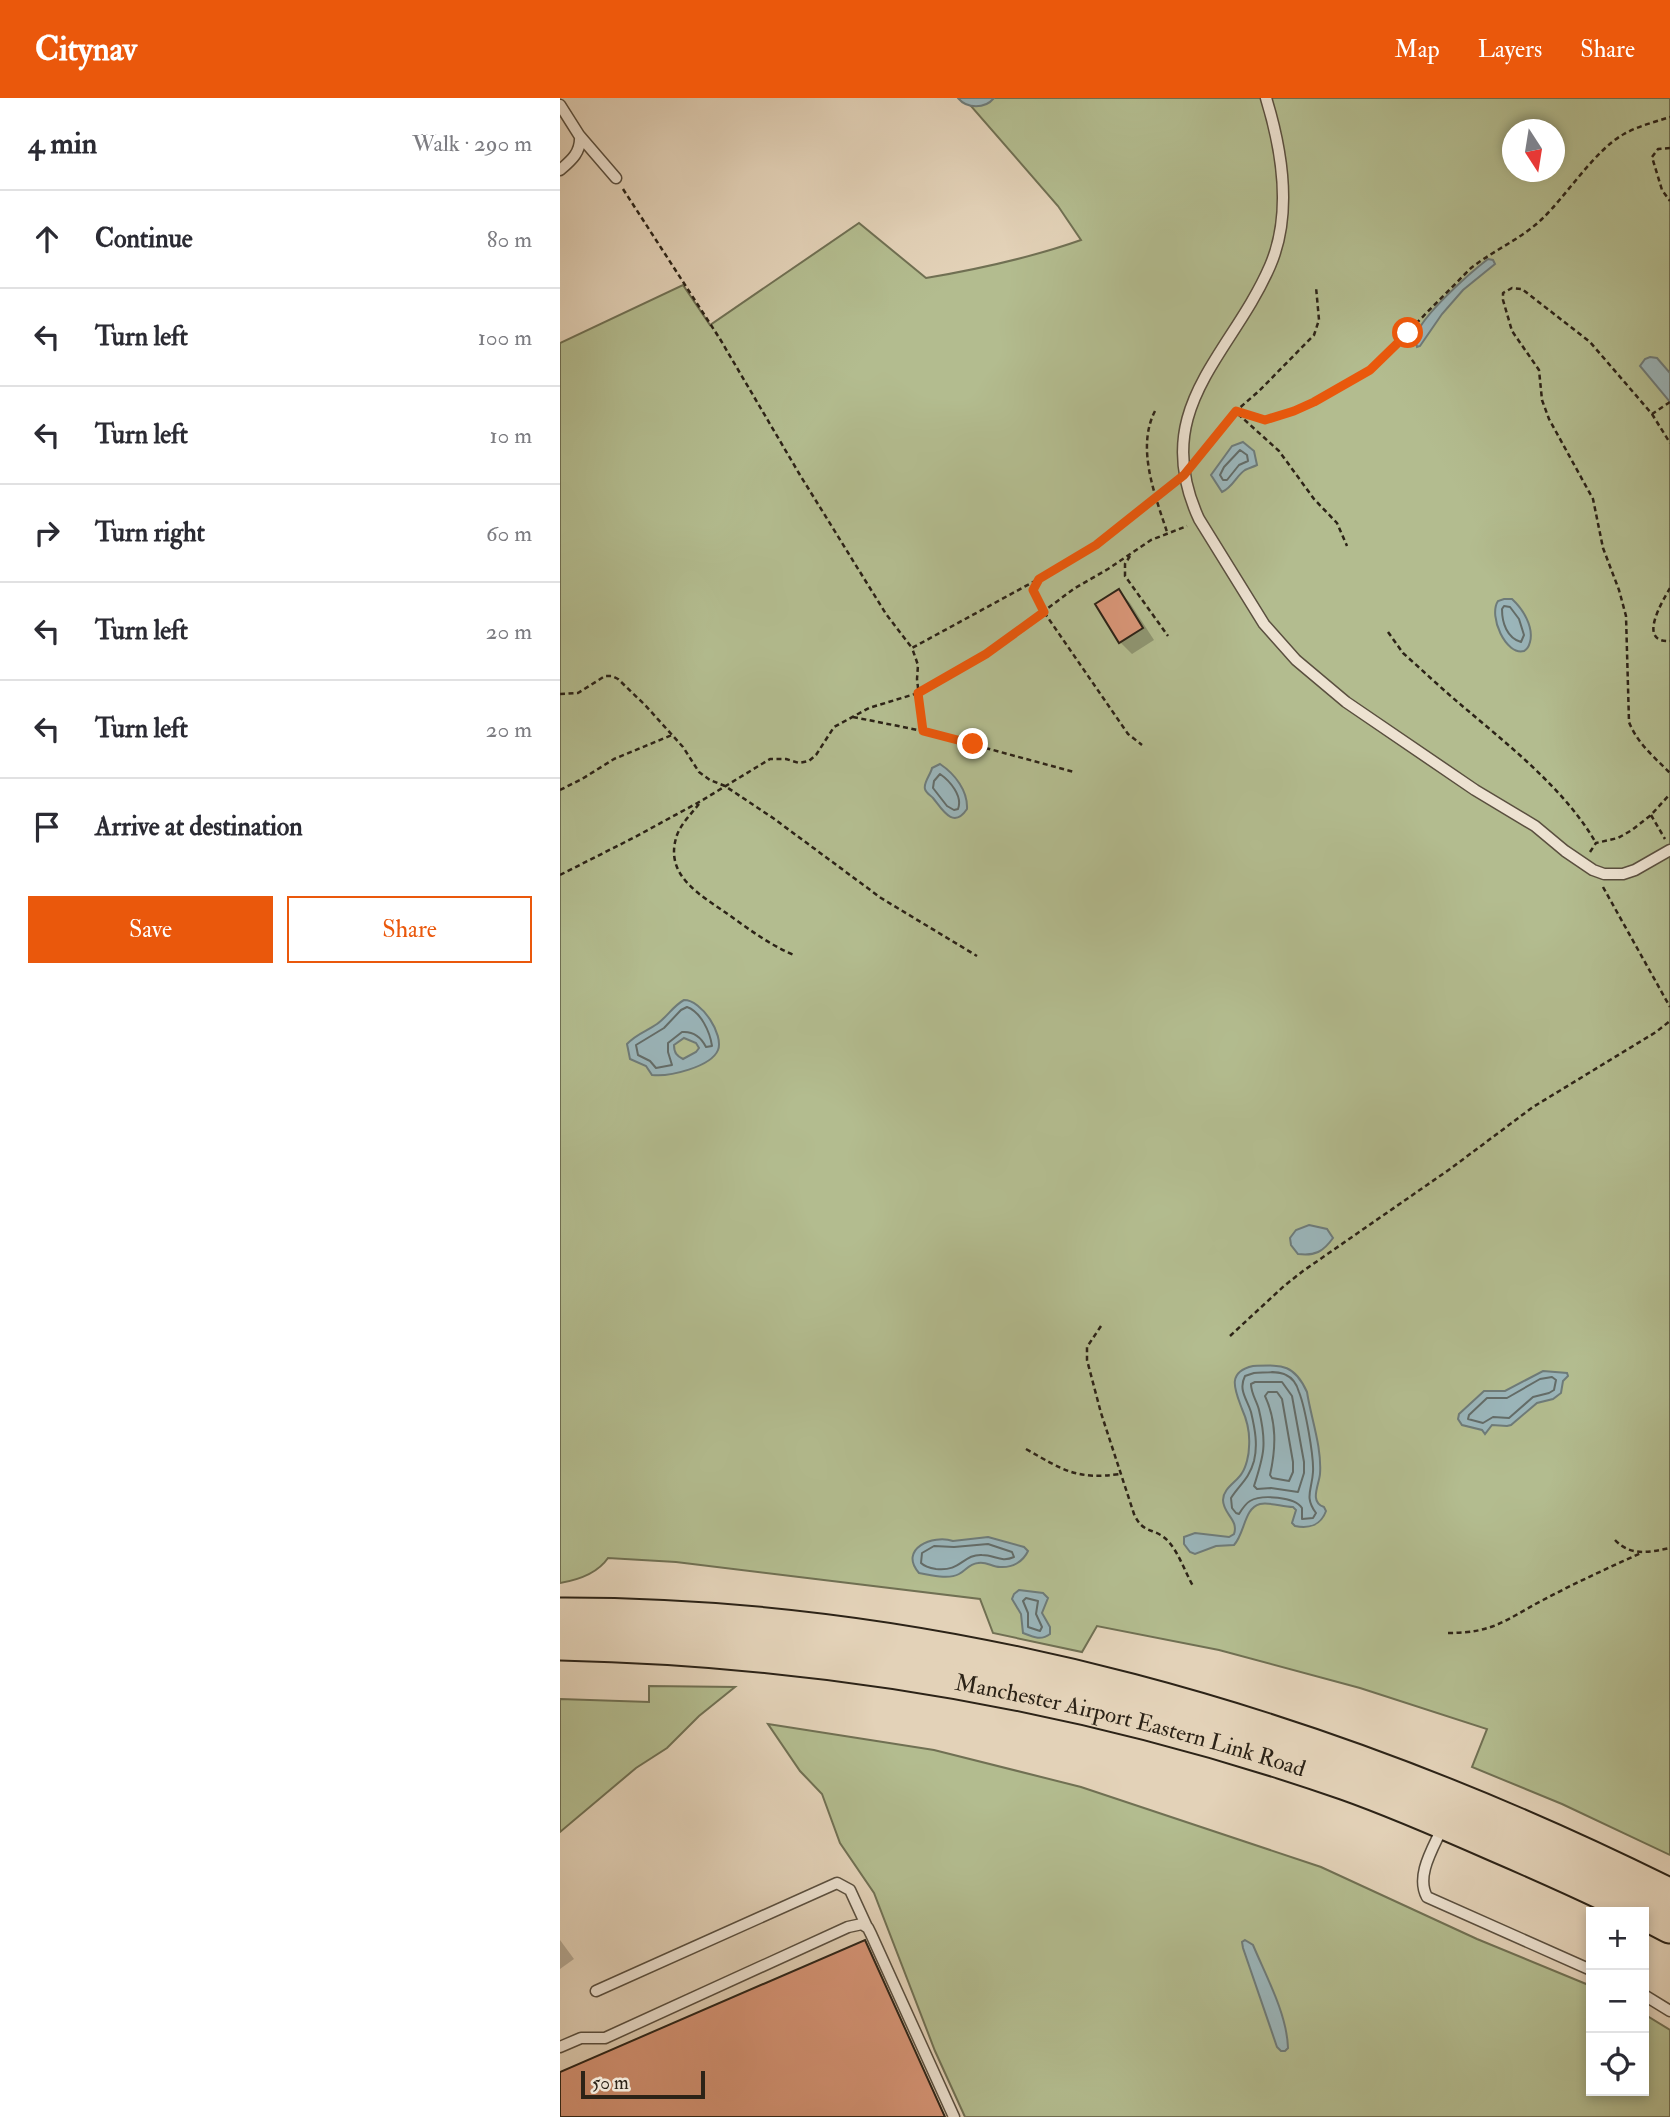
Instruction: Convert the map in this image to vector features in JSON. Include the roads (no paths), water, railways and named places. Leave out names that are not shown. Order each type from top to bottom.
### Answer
[{"type":"highway","name":"Manchester Airport Eastern Link Road","points":[[560,1615],[617,1615],[801,1629],[984,1656],[1181,1704],[1269,1731],[1442,1793],[1670,1896]]},
{"type":"highway","name":"Manchester Airport Eastern Link Road","points":[[560,1643],[794,1657],[975,1684],[1079,1706],[1262,1755],[1348,1784],[1445,1822],[1670,1926]]},
{"type":"lane","points":[[1266,98],[1281,164],[1281,227],[1271,264],[1206,374],[1189,411],[1183,446],[1184,475],[1190,500],[1199,519],[1265,624],[1296,660],[1346,702],[1475,790],[1535,827],[1593,870],[1604,874],[1623,874],[1635,870],[1670,849]]},
{"type":"lane","points":[[560,105],[579,135],[616,178]]},
{"type":"lane","points":[[560,170],[576,154],[580,145],[579,135]]},
{"type":"lane","points":[[1445,1822],[1426,1866],[1423,1889],[1427,1897],[1586,1968]]},
{"type":"lane","points":[[596,1991],[837,1883],[850,1890],[954,2117]]},
{"type":"lane","points":[[560,2047],[580,2038],[605,2038],[848,1927],[862,1924],[867,1928]]},
{"type":"lane","points":[[1649,1998],[1670,2011]]},
{"type":"water","points":[[958,98],[994,98],[981,106],[971,106]]},
{"type":"water","points":[[1488,259],[1495,264],[1463,290],[1417,347],[1416,336],[1427,317]]},
{"type":"water","points":[[1650,357],[1657,358],[1670,373],[1670,402],[1640,366]]},
{"type":"water","points":[[1243,442],[1254,451],[1257,465],[1245,470],[1222,492],[1211,475],[1232,446]]},
{"type":"water","points":[[1512,599],[1516,603],[1529,624],[1530,642],[1524,651],[1511,647],[1500,634],[1495,616],[1498,601]]},
{"type":"water","points":[[940,764],[963,789],[967,809],[957,818],[948,816],[925,789],[932,768]]},
{"type":"water","points":[[680,1002],[691,1002],[710,1019],[718,1036],[718,1050],[707,1061],[689,1070],[652,1075],[646,1066],[630,1059],[627,1044],[661,1021]],"holes":[[[684,1038],[696,1043],[699,1048],[696,1052],[683,1059],[675,1052],[674,1045]]]},
{"type":"water","points":[[1309,1225],[1327,1229],[1333,1238],[1318,1252],[1298,1254],[1291,1245],[1290,1238],[1296,1230]]},
{"type":"water","points":[[1253,1366],[1286,1368],[1297,1376],[1307,1392],[1319,1453],[1320,1474],[1316,1497],[1319,1505],[1326,1511],[1318,1523],[1300,1527],[1292,1523],[1296,1510],[1293,1507],[1260,1504],[1251,1510],[1234,1545],[1216,1546],[1195,1554],[1184,1544],[1184,1537],[1195,1533],[1229,1537],[1234,1534],[1233,1521],[1223,1500],[1243,1470],[1248,1457],[1249,1442],[1247,1423],[1235,1383],[1239,1373]]},
{"type":"water","points":[[1543,1371],[1567,1373],[1561,1393],[1553,1399],[1537,1403],[1511,1425],[1492,1425],[1485,1434],[1482,1430],[1462,1425],[1458,1419],[1459,1414],[1484,1391],[1505,1391]]},
{"type":"water","points":[[988,1537],[1024,1547],[1028,1551],[1013,1565],[1000,1567],[978,1563],[950,1577],[919,1573],[914,1564],[915,1550],[928,1542]]},
{"type":"water","points":[[1019,1590],[1043,1593],[1048,1598],[1042,1613],[1050,1627],[1050,1634],[1047,1636],[1040,1638],[1023,1633],[1021,1614],[1012,1599]]},
{"type":"water","points":[[1245,1940],[1253,1945],[1280,2009],[1287,2035],[1288,2048],[1285,2051],[1277,2047],[1243,1948],[1242,1942]]}]
